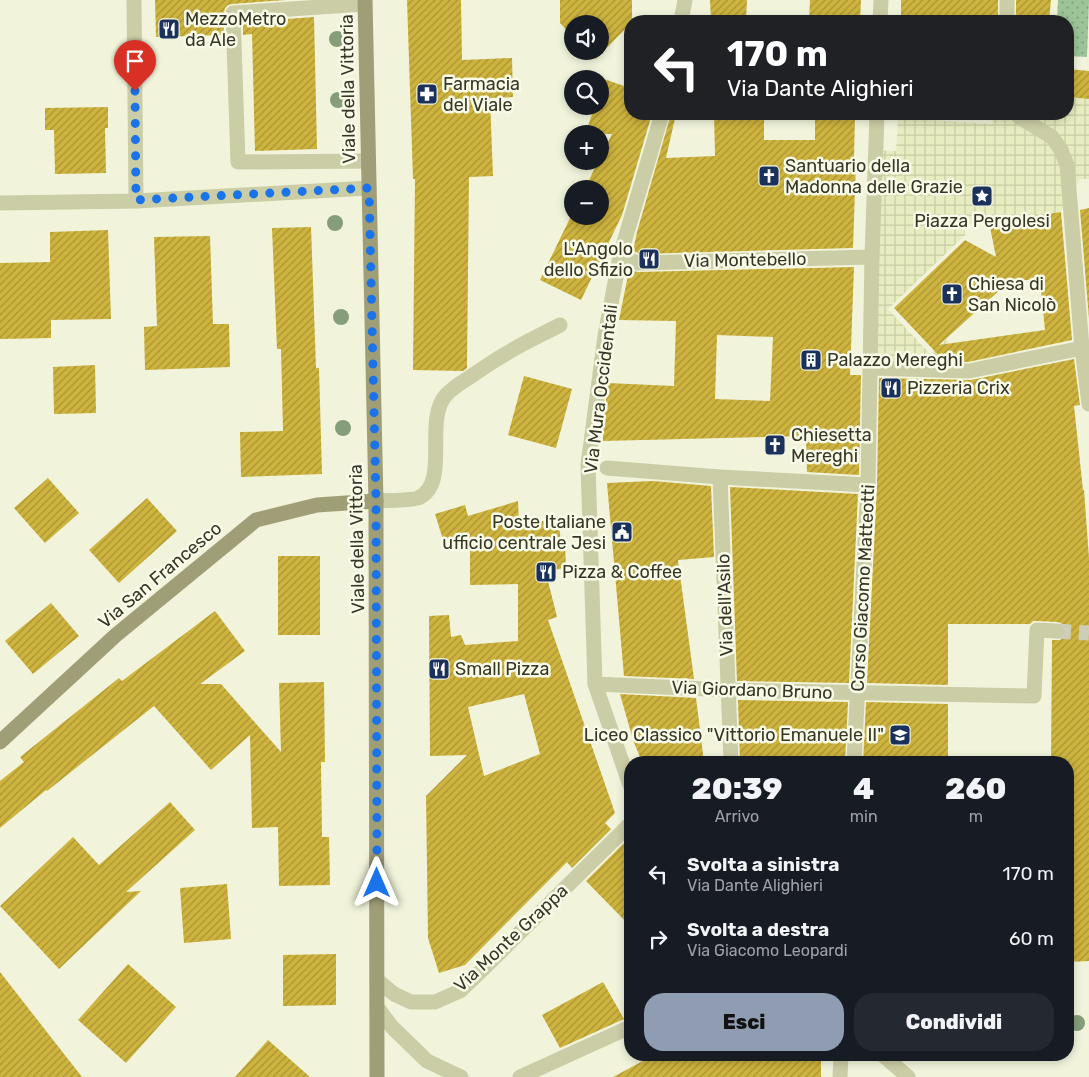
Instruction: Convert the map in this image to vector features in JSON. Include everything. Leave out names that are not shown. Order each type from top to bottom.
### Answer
[{"type":"main road","name":"Viale della Vittoria","points":[[365,2],[376,501],[377,1077]]},
{"type":"main road","name":"Via San Francesco","points":[[0,742],[116,635],[256,520],[317,505],[376,501]]},
{"type":"street","points":[[134,0],[136,200]]},
{"type":"street","points":[[682,15],[685,0]]},
{"type":"street","points":[[880,15],[881,0]]},
{"type":"street","points":[[1007,0],[1007,15]]},
{"type":"street","points":[[365,2],[233,13],[238,162],[368,162]]},
{"type":"street","name":"Via Mura Occidentali","points":[[624,768],[595,684],[588,465],[605,336],[620,256],[660,120]]},
{"type":"street","name":"Corso Giacomo Matteotti","points":[[854,756],[868,486],[877,120]]},
{"type":"street","points":[[1024,120],[1052,137],[1061,150],[1067,165],[1082,348],[1089,404]]},
{"type":"street","points":[[0,203],[136,200],[369,188]]},
{"type":"street","name":"Via Montebello","points":[[620,256],[638,262],[872,257]]},
{"type":"street","points":[[376,501],[416,499],[424,494],[431,485],[434,474],[436,418],[439,406],[445,396],[507,352],[560,326]]},
{"type":"street","points":[[870,368],[969,371],[1082,348]]},
{"type":"street","points":[[607,468],[868,486]]},
{"type":"street","name":"Via dell'Asilo","points":[[720,477],[731,756]]},
{"type":"street","name":"Via Giordano Bruno","points":[[595,684],[729,690],[1034,696],[1037,630],[1056,631]]},
{"type":"street","name":"Via Monte Grappa","points":[[377,980],[394,994],[411,1002],[435,1002],[460,990],[624,830]]},
{"type":"street","points":[[377,1007],[392,1027],[427,1061],[461,1077]]},
{"type":"street","points":[[520,1077],[624,1030]]},
{"type":"street","points":[[840,1077],[841,1061]]},
{"type":"street","points":[[890,1061],[908,1077]]},
{"type":"shaded area","points":[[1058,0],[1089,0],[1087,57],[1074,56],[1074,15],[1057,15]]},
{"type":"shaded area","name":"Piazza Pergolesi","points":[[1074,98],[1089,99],[1089,179],[1080,179],[1060,212],[964,225],[965,235],[888,309],[930,354],[947,339],[969,371],[870,368],[876,150],[896,151],[898,120],[992,124],[992,120],[1074,120]]},
{"type":"building","points":[[155,0],[286,0],[228,5],[224,13],[224,35],[156,37]]},
{"type":"building","points":[[407,0],[461,0],[462,60],[512,58],[513,97],[490,98],[493,176],[469,177],[467,368],[463,371],[413,370],[415,179],[413,179]]},
{"type":"building","points":[[560,0],[632,0],[632,15],[624,15],[624,30],[609,46],[609,15],[564,15],[564,27],[560,23]]},
{"type":"building","points":[[710,0],[747,0],[746,15],[711,15]]},
{"type":"building","points":[[810,0],[861,0],[860,15],[809,15]]},
{"type":"building","points":[[901,0],[998,0],[998,15],[901,15]]},
{"type":"building","points":[[1016,0],[1051,0],[1050,15],[1016,15]]},
{"type":"building","points":[[314,17],[317,149],[255,151],[252,34],[243,35],[243,22]]},
{"type":"building","points":[[1074,70],[1089,71],[1089,99],[1074,98]]},
{"type":"building","points":[[609,81],[624,86],[624,120],[650,120],[622,215],[581,300],[540,280],[567,225],[609,225],[609,180],[589,180],[594,170],[609,170],[609,140],[612,134],[609,134],[609,125],[588,125],[592,115],[609,115]]},
{"type":"building","points":[[108,107],[108,128],[105,128],[106,173],[55,174],[54,130],[45,130],[45,108]]},
{"type":"building","points":[[669,120],[675,120],[666,158],[715,156],[714,120],[764,120],[764,140],[815,140],[815,120],[855,120],[854,157],[856,161],[853,248],[640,254],[633,251]]},
{"type":"building","points":[[1089,208],[1089,319],[1080,210]]},
{"type":"building","points":[[1061,212],[1072,340],[968,362],[944,361],[894,308],[965,240],[996,257],[989,222]],"holes":[[[1011,280],[1040,280],[1045,330],[939,345]]]},
{"type":"building","points":[[311,227],[316,368],[319,368],[322,474],[241,477],[240,432],[283,431],[281,349],[277,349],[272,228]]},
{"type":"building","points":[[108,230],[111,319],[51,320],[51,338],[0,339],[0,263],[50,262],[50,232]]},
{"type":"building","points":[[210,236],[213,324],[229,324],[230,367],[145,370],[144,327],[157,326],[154,237]]},
{"type":"building","name":"Palazzo Mereghi","points":[[854,267],[850,375],[861,375],[859,475],[807,472],[806,436],[603,441],[608,383],[674,386],[676,321],[619,320],[629,270],[638,272]],"holes":[[[717,335],[773,337],[770,401],[715,399]]]},
{"type":"building","points":[[1074,359],[1080,405],[1074,406],[1084,490],[1089,558],[1089,961],[1074,962],[1074,756],[1051,756],[1052,640],[1060,640],[1064,636],[1064,626],[1057,622],[1037,621],[1033,621],[1030,624],[948,624],[948,685],[867,683],[877,485],[879,378],[971,380]]},
{"type":"building","points":[[95,365],[96,413],[54,414],[53,367]]},
{"type":"building","points":[[524,376],[572,389],[556,448],[508,435]]},
{"type":"building","points":[[48,478],[79,513],[45,543],[14,508]]},
{"type":"building","points":[[653,481],[711,486],[714,557],[678,560],[694,679],[624,676],[607,483]]},
{"type":"building","points":[[730,487],[858,494],[849,683],[737,681]]},
{"type":"building","points":[[147,498],[177,531],[119,583],[89,550]]},
{"type":"building","points":[[518,501],[519,521],[559,521],[561,546],[565,546],[566,567],[546,573],[557,617],[548,620],[615,813],[605,823],[611,829],[572,868],[567,862],[465,965],[439,973],[428,938],[426,796],[467,755],[430,756],[429,616],[449,615],[451,637],[461,635],[465,645],[518,641],[518,584],[470,585],[470,542],[446,549],[435,514],[465,505],[468,516]],"holes":[[[524,694],[540,754],[484,776],[468,707]]]},
{"type":"building","points":[[278,556],[320,556],[320,635],[278,635]]},
{"type":"building","points":[[51,603],[79,636],[33,674],[5,641]]},
{"type":"building","points":[[215,611],[245,651],[200,684],[221,684],[281,752],[279,683],[324,682],[325,762],[321,762],[322,837],[329,837],[330,885],[279,886],[278,827],[252,828],[250,735],[211,770],[154,706],[0,828],[0,781],[24,762],[20,757],[119,678],[122,681]]},
{"type":"building","points":[[620,694],[696,698],[703,756],[640,756]]},
{"type":"building","points":[[738,700],[848,702],[845,756],[740,756]]},
{"type":"building","points":[[866,702],[948,704],[948,756],[863,756]]},
{"type":"building","points":[[170,802],[195,830],[126,892],[141,891],[59,969],[0,906],[73,837],[99,865]]},
{"type":"building","points":[[624,843],[624,920],[586,881]]},
{"type":"building","points":[[227,884],[231,939],[184,943],[180,888]]},
{"type":"building","points":[[336,954],[336,1005],[283,1006],[283,955]]},
{"type":"building","points":[[128,964],[176,1007],[126,1063],[78,1020]]},
{"type":"building","points":[[0,972],[82,1077],[0,1077]]},
{"type":"building","points":[[603,982],[624,1019],[560,1048],[542,1015]]},
{"type":"building","points":[[268,1040],[310,1077],[235,1077]]},
{"type":"building","points":[[643,1061],[821,1061],[821,1077],[613,1077]]},
{"type":"tunnel","points":[[1056,631],[1089,633]]},
{"type":"place","name":"MezzoMetro da Ale","points":[[169,29]]},
{"type":"place","name":"Farmacia del Viale","points":[[427,94]]},
{"type":"place","name":"Santuario della Madonna delle Grazie","points":[[769,176]]},
{"type":"place","name":"Piazza Pergolesi","points":[[982,196]]},
{"type":"place","name":"L'Angolo dello Sfizio","points":[[649,259]]},
{"type":"place","name":"Chiesa di San Nicolò","points":[[952,294]]},
{"type":"place","name":"Palazzo Mereghi","points":[[811,360]]},
{"type":"place","name":"Pizzeria Crix","points":[[891,388]]},
{"type":"place","name":"Chiesetta Mereghi","points":[[775,445]]},
{"type":"place","name":"Poste Italiane ufficio centrale Jesi","points":[[622,532]]},
{"type":"place","name":"Pizza & Coffee","points":[[546,572]]},
{"type":"place","name":"Small Pizza","points":[[439,669]]},
{"type":"place","name":"Liceo Classico \"Vittorio Emanuele II\"","points":[[900,735]]},
{"type":"route","points":[[135,91],[136,200],[369,188],[376,501],[377,883]]}]
